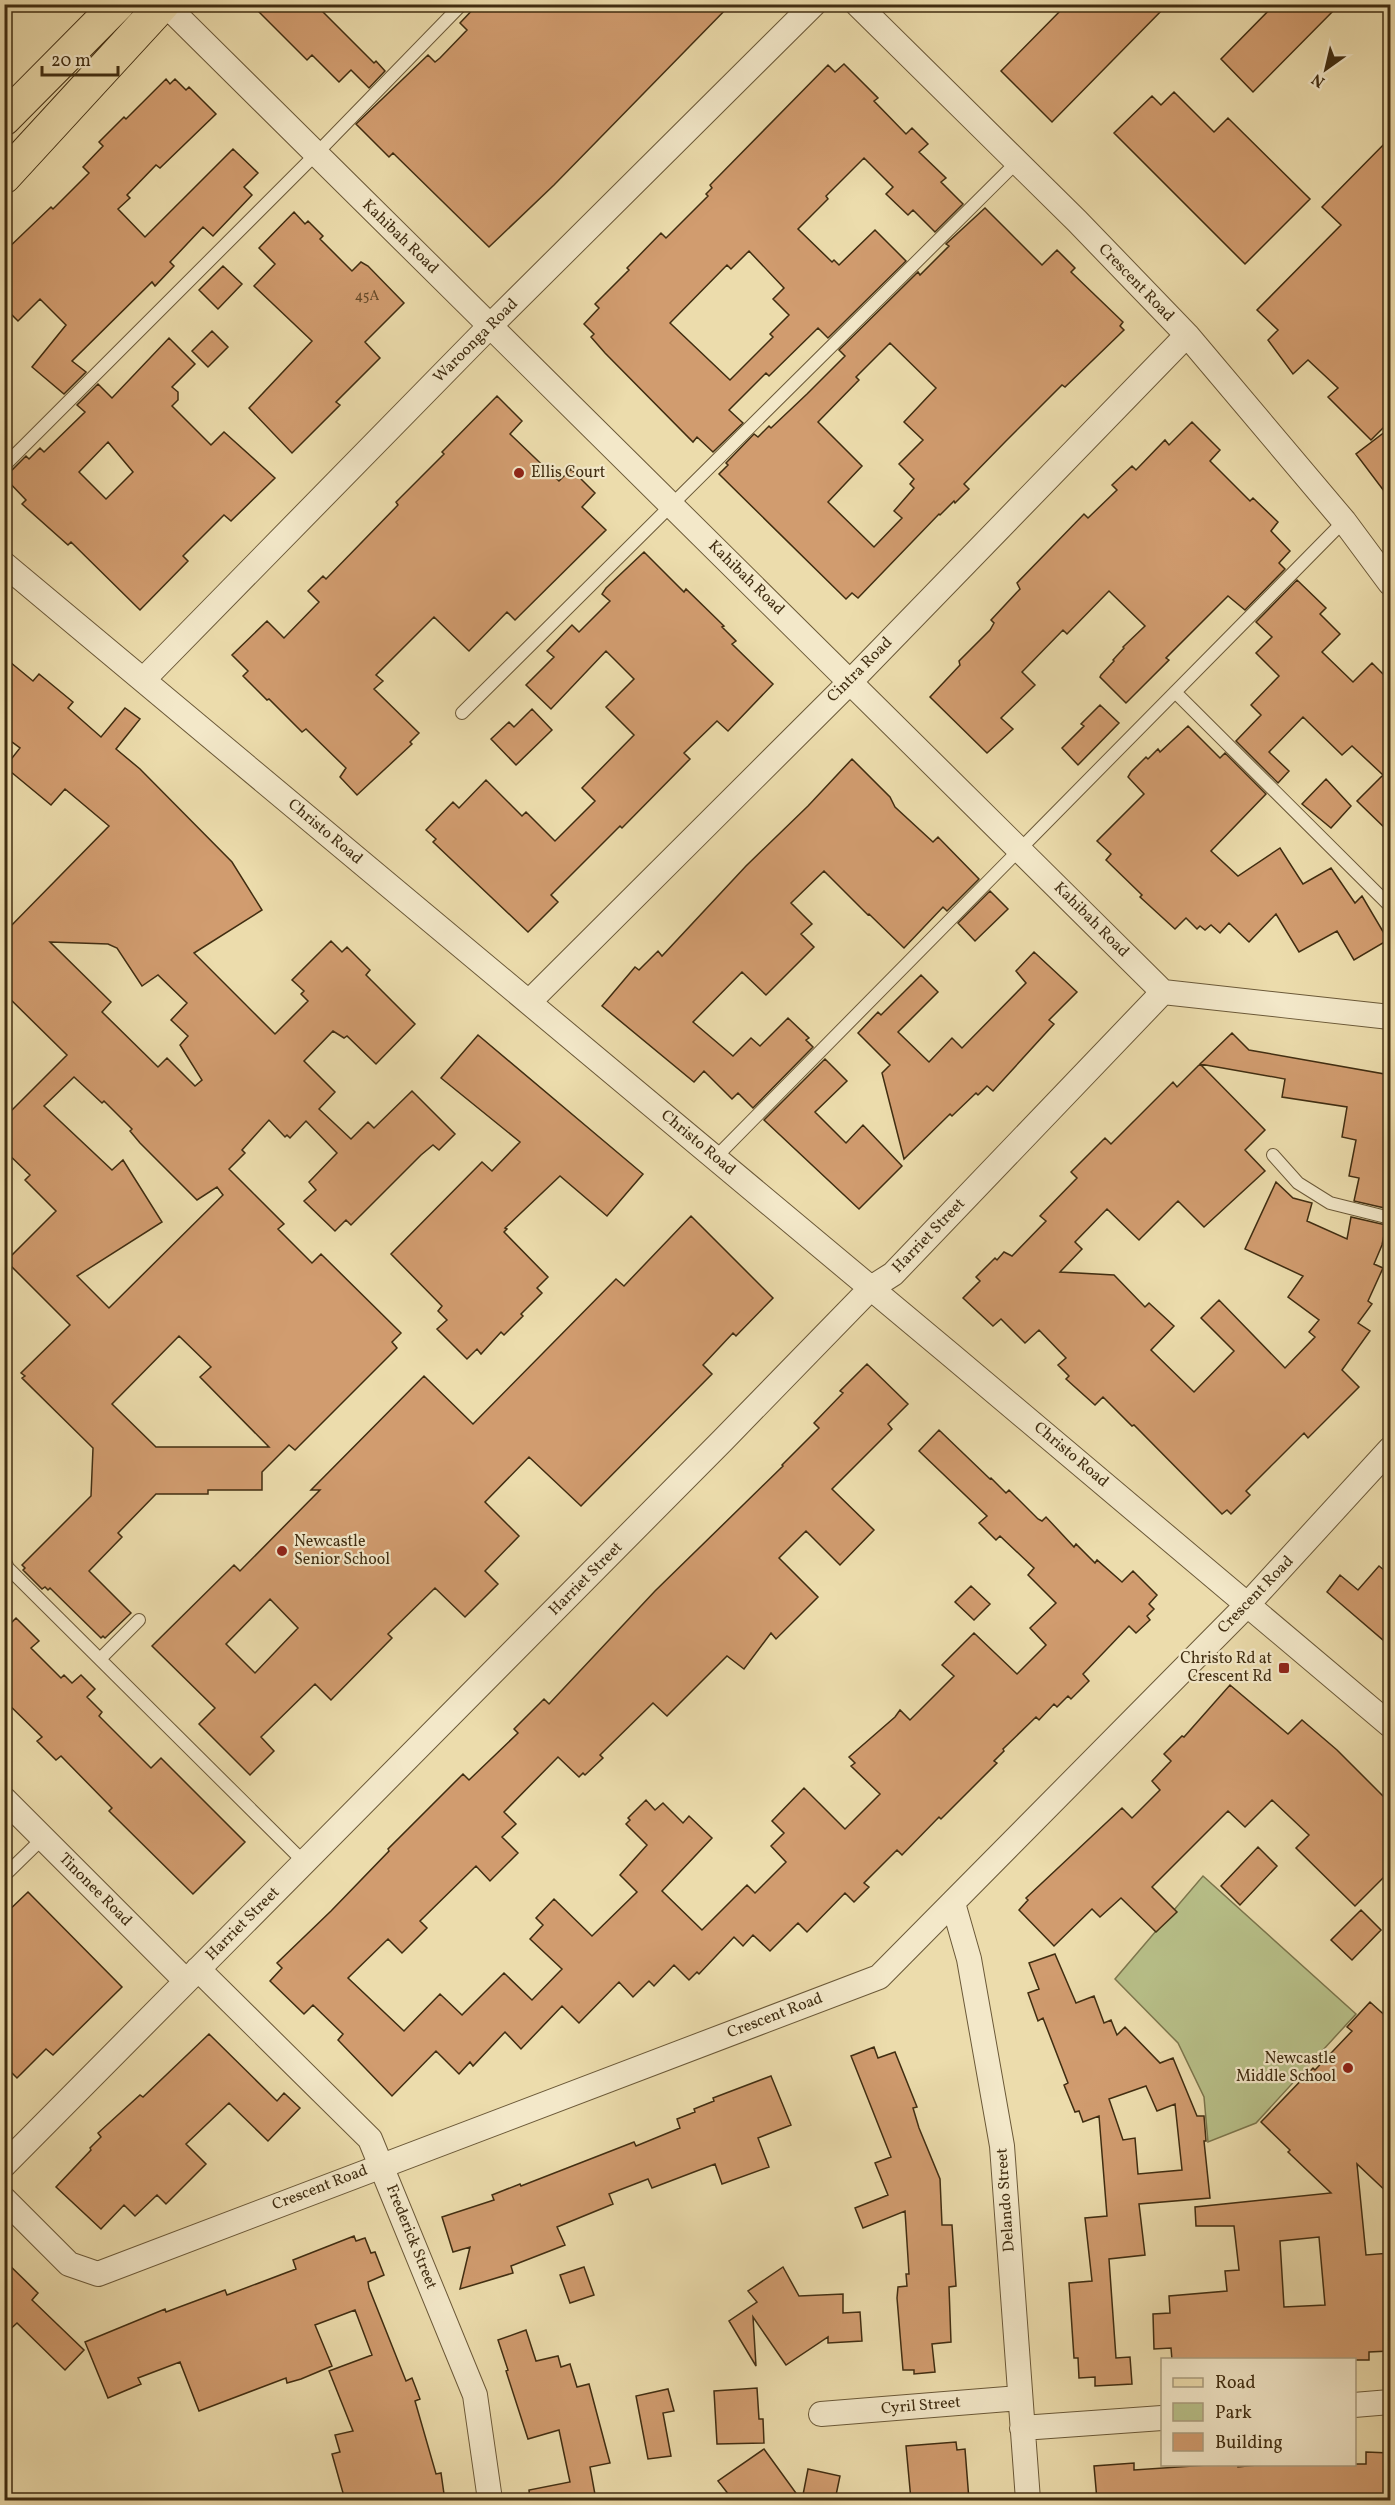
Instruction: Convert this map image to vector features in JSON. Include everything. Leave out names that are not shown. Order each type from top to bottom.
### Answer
[{"type":"main road","points":[[4,118],[118,4]]},
{"type":"main road","points":[[4,177],[164,4]]},
{"type":"street","name":"Kahibah Road","points":[[164,4],[1163,992]]},
{"type":"street","name":"Waroonga Road","points":[[143,680],[490,326],[814,4]]},
{"type":"street","name":"Crescent Road","points":[[857,4],[1187,335],[1344,521],[1390,583]]},
{"type":"street","name":"Cintra Road","points":[[529,1002],[850,681],[1187,335]]},
{"type":"street","name":"Christo Road","points":[[4,564],[1390,1725]]},
{"type":"street","points":[[1163,992],[1390,1017]]},
{"type":"street","name":"Harriet Street","points":[[4,2164],[871,1288],[893,1274],[1163,992]]},
{"type":"street","name":"Crescent Road","points":[[4,2199],[69,2264],[98,2274],[879,1977],[1248,1604],[1390,1449]]},
{"type":"street","name":"Tinonee Road","points":[[4,1799],[43,1838],[192,1975]]},
{"type":"street","name":"Delando Street","points":[[954,1903],[969,1959],[1002,2146],[1028,2500]]},
{"type":"street","name":"Frederick Street","points":[[192,1975],[370,2139],[475,2395],[490,2500]]},
{"type":"street","name":"Cyril Street","points":[[821,2414],[1020,2398]]},
{"type":"street","points":[[1356,2405],[1390,2402]]},
{"type":"street","points":[[1022,2428],[1161,2418]]},
{"type":"lane","points":[[4,466],[316,154],[462,4]]},
{"type":"lane","points":[[462,713],[1017,162]]},
{"type":"lane","points":[[715,1158],[1344,521]]},
{"type":"lane","points":[[1175,692],[1390,906]]},
{"type":"lane","points":[[1273,1155],[1298,1183],[1330,1203],[1390,1218]]},
{"type":"lane","points":[[4,1559],[8,1568],[304,1862]]},
{"type":"lane","points":[[100,1659],[139,1620]]},
{"type":"lane","points":[[4,1876],[43,1838]]},
{"type":"green space","points":[[1203,1876],[1356,2014],[1256,2123],[1208,2142],[1204,2097],[1178,2043],[1115,1979]]},
{"type":"building","points":[[251,4],[315,4],[374,63],[376,61],[385,71],[369,88],[351,70],[339,82],[312,55],[307,60]]},
{"type":"building","points":[[478,4],[731,4],[554,185],[489,247],[393,153],[389,157],[356,124],[428,55],[435,62],[440,58],[467,30],[460,23]]},
{"type":"building","points":[[1067,4],[1168,4],[1052,122],[1001,71]]},
{"type":"building","points":[[1275,4],[1340,4],[1253,92],[1221,59]]},
{"type":"building","points":[[844,64],[878,98],[874,101],[906,134],[912,128],[928,144],[919,152],[946,178],[941,182],[963,204],[935,232],[913,210],[908,215],[886,194],[893,187],[864,158],[826,196],[828,199],[798,229],[832,262],[834,260],[839,265],[875,230],[906,261],[828,338],[818,328],[769,376],[766,373],[729,410],[743,423],[713,452],[697,437],[693,442],[605,353],[591,337],[594,334],[584,324],[599,308],[595,304],[629,270],[627,268],[661,233],[666,238],[708,196],[706,194],[712,188],[710,185],[828,65],[835,72]],"holes":[[[749,251],[784,288],[773,299],[789,315],[770,334],[773,337],[730,380],[670,323],[727,265],[731,269]]]},
{"type":"building","points":[[166,79],[170,84],[175,79],[186,90],[189,87],[216,114],[160,168],[156,165],[127,195],[130,198],[118,209],[145,237],[233,149],[258,173],[244,187],[252,195],[213,236],[203,227],[170,262],[174,266],[155,286],[152,282],[72,361],[86,372],[64,394],[32,367],[66,325],[40,299],[18,321],[4,307],[4,252],[51,207],[53,209],[89,173],[83,167],[103,146],[99,142]]},
{"type":"building","points":[[1174,92],[1214,132],[1228,118],[1310,199],[1245,264],[1114,133],[1152,96],[1161,105]]},
{"type":"building","points":[[1390,138],[1390,421],[1371,440],[1328,397],[1338,388],[1308,360],[1293,374],[1268,340],[1278,330],[1257,310],[1341,225],[1322,207]]},
{"type":"building","points":[[985,208],[1042,265],[1057,250],[1075,268],[1071,272],[1123,322],[1120,326],[1124,330],[1065,387],[1062,385],[1006,441],[964,484],[969,489],[939,514],[858,598],[852,593],[846,599],[719,474],[728,465],[726,463],[754,434],[758,437],[769,426],[771,428],[845,356],[839,350],[918,272],[920,275],[949,246],[946,244]],"holes":[[[890,343],[936,388],[904,422],[923,440],[899,464],[914,479],[910,484],[914,488],[894,511],[902,518],[874,547],[828,502],[862,466],[818,422],[859,380],[856,377]]]},
{"type":"building","points":[[294,212],[305,224],[308,221],[323,236],[320,239],[352,271],[361,262],[368,266],[404,303],[365,342],[380,358],[336,402],[340,405],[292,453],[249,408],[312,341],[254,286],[275,264],[259,248]]},
{"type":"building","points":[[223,266],[242,284],[218,309],[199,290]]},
{"type":"building","points":[[212,331],[228,347],[208,367],[192,351]]},
{"type":"building","points":[[169,338],[195,364],[172,387],[178,392],[178,400],[172,406],[211,445],[224,432],[275,478],[231,521],[224,515],[183,556],[188,561],[140,610],[71,542],[68,545],[22,504],[26,500],[4,477],[4,474],[10,472],[26,456],[29,459],[40,448],[44,452],[85,412],[77,405],[98,384],[112,398]],"holes":[[[108,442],[133,472],[106,499],[79,472]]]},
{"type":"building","points":[[497,396],[522,421],[510,434],[559,481],[571,469],[595,493],[582,507],[606,530],[515,620],[507,612],[469,651],[434,617],[376,675],[383,681],[374,689],[419,733],[410,742],[412,744],[357,795],[340,777],[346,768],[306,729],[302,732],[269,699],[267,700],[243,676],[248,671],[232,655],[267,621],[284,638],[319,602],[308,591],[323,576],[326,579],[398,505],[396,502]]},
{"type":"building","points":[[1192,422],[1220,450],[1210,461],[1250,501],[1253,498],[1278,522],[1271,531],[1290,551],[1279,563],[1285,569],[1245,610],[1228,596],[1166,658],[1169,660],[1126,703],[1100,677],[1123,647],[1145,626],[1109,591],[1067,634],[1063,630],[1022,672],[1035,685],[1001,718],[1013,729],[987,753],[930,697],[960,665],[959,661],[990,630],[994,623],[991,620],[1020,589],[1017,583],[1084,514],[1088,518],[1117,490],[1112,485],[1132,466],[1136,470],[1165,440],[1169,445]]},
{"type":"building","points":[[1390,428],[1390,499],[1356,454]]},
{"type":"building","points":[[644,552],[684,592],[686,589],[724,626],[722,627],[736,641],[732,644],[773,684],[728,731],[717,721],[684,753],[690,759],[551,895],[558,902],[528,932],[433,842],[436,839],[426,830],[453,802],[459,808],[486,780],[522,816],[526,812],[555,841],[595,801],[582,788],[634,735],[606,707],[634,679],[606,651],[551,709],[526,685],[554,657],[547,651],[572,625],[579,632],[610,601],[602,594],[606,588]]},
{"type":"building","points":[[1297,580],[1326,608],[1320,614],[1340,634],[1322,652],[1353,682],[1372,663],[1390,681],[1390,833],[1357,801],[1383,775],[1352,746],[1342,755],[1303,717],[1269,752],[1289,771],[1278,783],[1236,741],[1261,715],[1251,705],[1279,676],[1256,653],[1272,637],[1256,622]]},
{"type":"building","points":[[4,657],[33,681],[39,674],[73,702],[68,708],[101,737],[125,708],[140,719],[116,749],[140,769],[232,862],[262,910],[194,953],[275,1034],[308,1001],[301,994],[304,991],[292,980],[331,941],[342,952],[347,947],[370,970],[366,975],[415,1024],[376,1064],[347,1036],[344,1038],[333,1031],[304,1061],[335,1092],[319,1109],[351,1139],[368,1122],[374,1128],[412,1091],[455,1134],[439,1150],[433,1145],[421,1155],[351,1225],[346,1220],[335,1231],[304,1201],[316,1190],[309,1182],[337,1153],[306,1121],[290,1138],[287,1135],[285,1137],[269,1120],[242,1150],[245,1153],[229,1169],[284,1224],[278,1229],[312,1263],[321,1254],[401,1333],[392,1342],[397,1348],[295,1450],[289,1445],[262,1472],[262,1490],[208,1490],[208,1494],[156,1494],[118,1533],[122,1537],[89,1571],[131,1613],[105,1638],[103,1636],[101,1638],[50,1588],[42,1589],[23,1570],[25,1568],[22,1565],[91,1496],[93,1448],[22,1378],[25,1376],[21,1373],[70,1325],[6,1261],[56,1211],[25,1180],[30,1175],[4,1150],[4,1118],[67,1055],[4,993],[4,933],[109,826],[65,789],[51,805],[5,767],[20,748],[4,736]],"holes":[[[50,942],[108,944],[117,948],[142,986],[158,975],[187,1003],[171,1020],[188,1036],[180,1045],[202,1080],[195,1086],[167,1058],[158,1067],[102,1012],[111,1002]],[[74,1077],[102,1103],[104,1101],[132,1129],[130,1131],[140,1143],[197,1200],[217,1187],[223,1195],[109,1308],[77,1276],[162,1222],[123,1160],[112,1170],[44,1106]],[[179,1336],[211,1367],[200,1377],[269,1447],[156,1447],[112,1404]]]},
{"type":"building","points":[[1100,705],[1119,723],[1078,765],[1062,748],[1084,726],[1081,724]]},
{"type":"building","points":[[532,709],[552,730],[516,765],[491,739],[509,722],[514,727]]},
{"type":"building","points":[[1188,726],[1220,758],[1225,753],[1266,794],[1211,851],[1238,876],[1280,848],[1303,884],[1331,868],[1355,903],[1362,896],[1388,940],[1354,960],[1337,931],[1299,952],[1276,914],[1249,942],[1229,923],[1220,933],[1211,925],[1205,930],[1200,926],[1197,929],[1186,918],[1175,929],[1140,897],[1142,895],[1106,860],[1111,854],[1097,841],[1144,794],[1128,777],[1131,772],[1146,757],[1148,759],[1158,749],[1160,752]]},
{"type":"building","points":[[852,759],[890,797],[895,807],[933,842],[938,837],[979,879],[947,911],[943,907],[904,948],[824,871],[791,903],[812,924],[801,934],[814,947],[766,995],[742,972],[693,1022],[733,1056],[751,1038],[760,1046],[788,1018],[809,1038],[806,1040],[813,1047],[753,1108],[738,1093],[732,1099],[704,1071],[694,1082],[602,1006],[635,967],[639,970],[658,951],[662,956],[746,866],[808,806]]},
{"type":"building","points":[[1326,779],[1351,806],[1331,828],[1302,804]]},
{"type":"building","points":[[990,891],[1008,909],[975,941],[958,923]]},
{"type":"building","points":[[1034,952],[1077,992],[1049,1020],[1054,1024],[993,1091],[987,1086],[978,1095],[976,1093],[952,1116],[950,1114],[904,1159],[882,1073],[890,1065],[858,1033],[878,1012],[881,1015],[921,975],[938,992],[898,1032],[929,1062],[952,1038],[962,1048],[1026,983],[1016,971]]},
{"type":"building","points":[[1232,1033],[1249,1050],[1390,1075],[1389,1209],[1354,1201],[1359,1178],[1349,1176],[1356,1140],[1342,1137],[1347,1107],[1282,1097],[1285,1079],[1200,1064]]},
{"type":"building","points":[[478,1035],[643,1174],[607,1216],[560,1176],[505,1228],[507,1229],[504,1232],[548,1277],[537,1288],[542,1293],[521,1314],[523,1316],[504,1335],[501,1332],[481,1354],[477,1349],[467,1359],[437,1329],[447,1320],[438,1311],[442,1306],[391,1254],[482,1162],[492,1171],[520,1142],[441,1078]]},
{"type":"building","points":[[825,1059],[847,1081],[815,1112],[846,1143],[863,1125],[902,1166],[859,1209],[764,1120]]},
{"type":"building","points":[[1200,1064],[1265,1130],[1245,1150],[1265,1171],[1204,1227],[1178,1201],[1139,1240],[1107,1209],[1075,1242],[1082,1249],[1060,1272],[1114,1275],[1145,1307],[1149,1303],[1174,1326],[1151,1350],[1194,1392],[1234,1351],[1201,1318],[1219,1300],[1285,1368],[1315,1337],[1309,1332],[1319,1320],[1288,1297],[1303,1276],[1245,1249],[1276,1182],[1293,1198],[1312,1203],[1307,1221],[1347,1239],[1351,1217],[1386,1225],[1382,1245],[1374,1264],[1383,1268],[1368,1301],[1372,1304],[1358,1323],[1370,1331],[1342,1370],[1359,1387],[1308,1438],[1304,1433],[1246,1491],[1250,1495],[1231,1514],[1227,1510],[1222,1514],[1103,1397],[1095,1405],[1066,1379],[1069,1376],[1058,1365],[1066,1358],[1039,1330],[1025,1343],[1001,1319],[993,1326],[963,1298],[980,1281],[976,1277],[995,1258],[997,1260],[1004,1252],[1012,1256],[1046,1221],[1040,1216],[1077,1178],[1071,1172],[1105,1138],[1111,1144],[1173,1082],[1177,1087]]},
{"type":"building","points":[[691,1216],[773,1298],[736,1336],[733,1333],[703,1365],[712,1374],[581,1506],[529,1457],[485,1502],[519,1536],[485,1571],[498,1584],[465,1617],[435,1588],[388,1634],[392,1638],[331,1700],[315,1684],[261,1737],[274,1751],[250,1775],[199,1724],[215,1708],[152,1646],[234,1565],[240,1571],[320,1490],[311,1490],[424,1376],[473,1424],[616,1279],[624,1286]],"holes":[[[270,1599],[298,1628],[255,1673],[226,1644]]]},
{"type":"building","points":[[867,1364],[908,1404],[888,1424],[892,1429],[832,1489],[874,1530],[840,1565],[806,1531],[779,1558],[818,1597],[776,1639],[771,1633],[744,1669],[727,1656],[667,1716],[653,1703],[600,1755],[603,1758],[585,1775],[583,1773],[579,1777],[558,1757],[504,1812],[516,1824],[502,1837],[518,1853],[490,1881],[476,1866],[420,1921],[427,1928],[402,1953],[388,1939],[348,1978],[404,2031],[440,1994],[462,2015],[504,1973],[532,2000],[562,1969],[530,1939],[543,1925],[536,1918],[554,1899],[592,1936],[637,1892],[620,1875],[647,1845],[626,1824],[630,1820],[628,1818],[646,1800],[655,1810],[663,1803],[683,1823],[689,1816],[712,1838],[662,1891],[702,1930],[747,1885],[755,1893],[786,1862],[771,1846],[784,1833],[772,1821],[804,1788],[845,1829],[880,1794],[851,1766],[855,1763],[849,1757],[900,1710],[910,1720],[954,1676],[942,1665],[974,1633],[1017,1674],[1046,1645],[1030,1628],[1056,1603],[1028,1575],[1034,1568],[1000,1536],[996,1540],[979,1523],[987,1516],[919,1451],[939,1430],[1006,1493],[1009,1490],[1038,1519],[1042,1521],[1046,1517],[1074,1547],[1076,1544],[1095,1563],[1097,1560],[1122,1582],[1133,1571],[1157,1595],[1149,1604],[1154,1609],[1147,1616],[1150,1620],[1136,1633],[1129,1626],[1083,1674],[1089,1681],[1071,1699],[1068,1696],[1057,1707],[1054,1704],[1039,1720],[1036,1717],[1003,1749],[1004,1751],[994,1761],[997,1763],[941,1819],[939,1817],[902,1855],[897,1850],[864,1883],[869,1887],[854,1902],[845,1893],[807,1932],[798,1923],[770,1951],[753,1935],[743,1946],[734,1937],[699,1974],[697,1972],[689,1980],[674,1965],[654,1986],[649,1981],[633,1997],[619,1982],[579,2023],[562,2006],[521,2049],[505,2032],[473,2066],[470,2062],[459,2074],[436,2051],[392,2096],[338,2040],[343,2034],[313,2005],[304,2014],[270,1981],[282,1968],[277,1963],[331,1911],[389,1851],[388,1849],[463,1774],[469,1780],[518,1733],[514,1729],[544,1699],[549,1704],[655,1591],[819,1428],[814,1423],[843,1393],[840,1391]]},
{"type":"building","points":[[1379,1566],[1390,1575],[1390,1646],[1327,1592],[1340,1575],[1358,1590]]},
{"type":"building","points":[[971,1586],[990,1604],[974,1620],[955,1602]]},
{"type":"building","points":[[16,1618],[39,1641],[31,1648],[61,1678],[64,1675],[72,1683],[81,1675],[95,1689],[87,1697],[102,1712],[99,1716],[151,1768],[161,1758],[245,1842],[193,1894],[109,1811],[112,1808],[61,1756],[56,1760],[37,1741],[42,1737],[4,1700],[4,1630]]},
{"type":"building","points":[[1230,1685],[1288,1734],[1302,1720],[1337,1750],[1390,1803],[1390,1871],[1355,1906],[1296,1848],[1309,1835],[1272,1800],[1245,1827],[1228,1811],[1152,1887],[1177,1912],[1156,1932],[1121,1898],[1100,1917],[1092,1909],[1054,1946],[1019,1910],[1028,1900],[1026,1898],[1122,1808],[1132,1818],[1160,1790],[1152,1781],[1171,1761],[1164,1754],[1182,1736],[1184,1737]]},
{"type":"building","points":[[1258,1847],[1277,1866],[1240,1905],[1221,1886]]},
{"type":"building","points":[[28,1892],[122,1987],[53,2055],[46,2049],[17,2078],[4,2065],[4,1915]]},
{"type":"building","points":[[1361,1910],[1381,1930],[1352,1960],[1331,1940]]},
{"type":"building","points":[[1055,1954],[1076,2003],[1094,1996],[1104,2023],[1111,2020],[1117,2035],[1125,2027],[1160,2063],[1173,2058],[1197,2116],[1204,2116],[1206,2141],[1204,2141],[1210,2198],[1139,2204],[1145,2255],[1109,2259],[1116,2358],[1130,2357],[1132,2384],[1095,2386],[1095,2377],[1079,2378],[1078,2358],[1074,2358],[1069,2283],[1092,2281],[1085,2218],[1107,2216],[1099,2116],[1083,2122],[1079,2111],[1075,2112],[1064,2085],[1068,2083],[1043,2018],[1038,2021],[1028,1993],[1039,1989],[1029,1963]],"holes":[[[1146,2086],[1157,2111],[1175,2104],[1182,2170],[1138,2174],[1135,2138],[1123,2140],[1109,2099]]]},
{"type":"building","points":[[1370,2002],[1390,2020],[1390,2195],[1357,2164],[1366,2255],[1390,2253],[1390,2351],[1369,2352],[1369,2360],[1356,2360],[1356,2358],[1172,2358],[1171,2348],[1154,2349],[1153,2314],[1170,2313],[1169,2296],[1227,2291],[1225,2271],[1239,2270],[1234,2226],[1196,2226],[1195,2207],[1331,2193],[1288,2152],[1290,2150],[1261,2122],[1352,2031],[1347,2027]],"holes":[[[1319,2237],[1325,2305],[1284,2307],[1280,2241]]]},
{"type":"building","points":[[209,2034],[277,2101],[284,2093],[300,2108],[268,2141],[229,2103],[186,2144],[206,2164],[166,2204],[157,2195],[135,2216],[124,2205],[101,2229],[56,2187],[91,2150],[90,2148],[101,2137],[98,2133],[140,2095],[143,2097]]},
{"type":"building","points":[[874,2047],[878,2058],[895,2052],[917,2107],[913,2108],[919,2128],[940,2179],[942,2225],[952,2225],[956,2286],[949,2287],[951,2342],[932,2344],[935,2372],[914,2374],[914,2370],[903,2370],[897,2298],[898,2287],[907,2286],[906,2274],[909,2274],[905,2211],[863,2228],[855,2208],[888,2195],[875,2163],[891,2157],[851,2056]]},
{"type":"building","points":[[771,2076],[791,2125],[758,2138],[769,2167],[722,2184],[715,2164],[652,2188],[648,2179],[609,2194],[613,2204],[557,2227],[565,2245],[511,2266],[513,2273],[460,2289],[470,2247],[453,2252],[442,2217],[494,2200],[492,2195],[520,2184],[521,2186],[634,2142],[636,2146],[680,2128],[677,2119],[714,2101],[713,2098]]},
{"type":"building","points":[[354,2236],[356,2241],[365,2238],[371,2253],[375,2252],[384,2275],[368,2282],[369,2288],[406,2381],[412,2378],[420,2399],[415,2401],[436,2474],[441,2473],[444,2494],[435,2496],[436,2500],[345,2500],[332,2454],[340,2452],[335,2435],[353,2431],[329,2371],[372,2355],[355,2310],[315,2325],[332,2366],[301,2379],[287,2383],[286,2378],[199,2411],[180,2362],[138,2378],[141,2384],[108,2398],[85,2342],[165,2309],[166,2312],[225,2290],[227,2295],[296,2269],[293,2260]]},
{"type":"building","points":[[4,2260],[38,2293],[32,2300],[84,2350],[65,2370],[17,2323],[4,2335]]},
{"type":"building","points":[[584,2267],[594,2295],[570,2303],[560,2275]]},
{"type":"building","points":[[783,2267],[799,2296],[843,2294],[843,2313],[860,2312],[862,2341],[828,2343],[828,2337],[786,2365],[753,2317],[756,2366],[729,2321],[757,2302],[748,2291]]},
{"type":"building","points":[[526,2330],[536,2361],[558,2356],[561,2367],[570,2364],[577,2387],[589,2384],[610,2463],[590,2467],[596,2500],[530,2500],[529,2490],[570,2482],[559,2430],[528,2439],[506,2371],[508,2370],[498,2340]]},
{"type":"building","points":[[757,2388],[759,2419],[763,2419],[764,2443],[717,2444],[714,2391]]},
{"type":"building","points":[[668,2389],[674,2411],[663,2413],[671,2456],[648,2459],[636,2396]]},
{"type":"building","points":[[956,2442],[957,2450],[965,2449],[969,2500],[911,2500],[906,2446]]},
{"type":"building","points":[[764,2449],[801,2500],[733,2500],[718,2481]]},
{"type":"building","points":[[1366,2452],[1390,2453],[1390,2500],[1097,2500],[1094,2466],[1134,2463],[1134,2470],[1193,2466],[1356,2466],[1356,2464],[1366,2464]]},
{"type":"building","points":[[808,2469],[840,2476],[835,2500],[802,2500]]},
{"type":"place","name":"Ellis Court","points":[[519,473]]},
{"type":"place","name":"Newcastle Senior School","points":[[282,1551]]},
{"type":"place","name":"Christo Rd at Crescent Rd","points":[[1284,1668]]},
{"type":"place","name":"Newcastle Middle School","points":[[1348,2068]]}]
